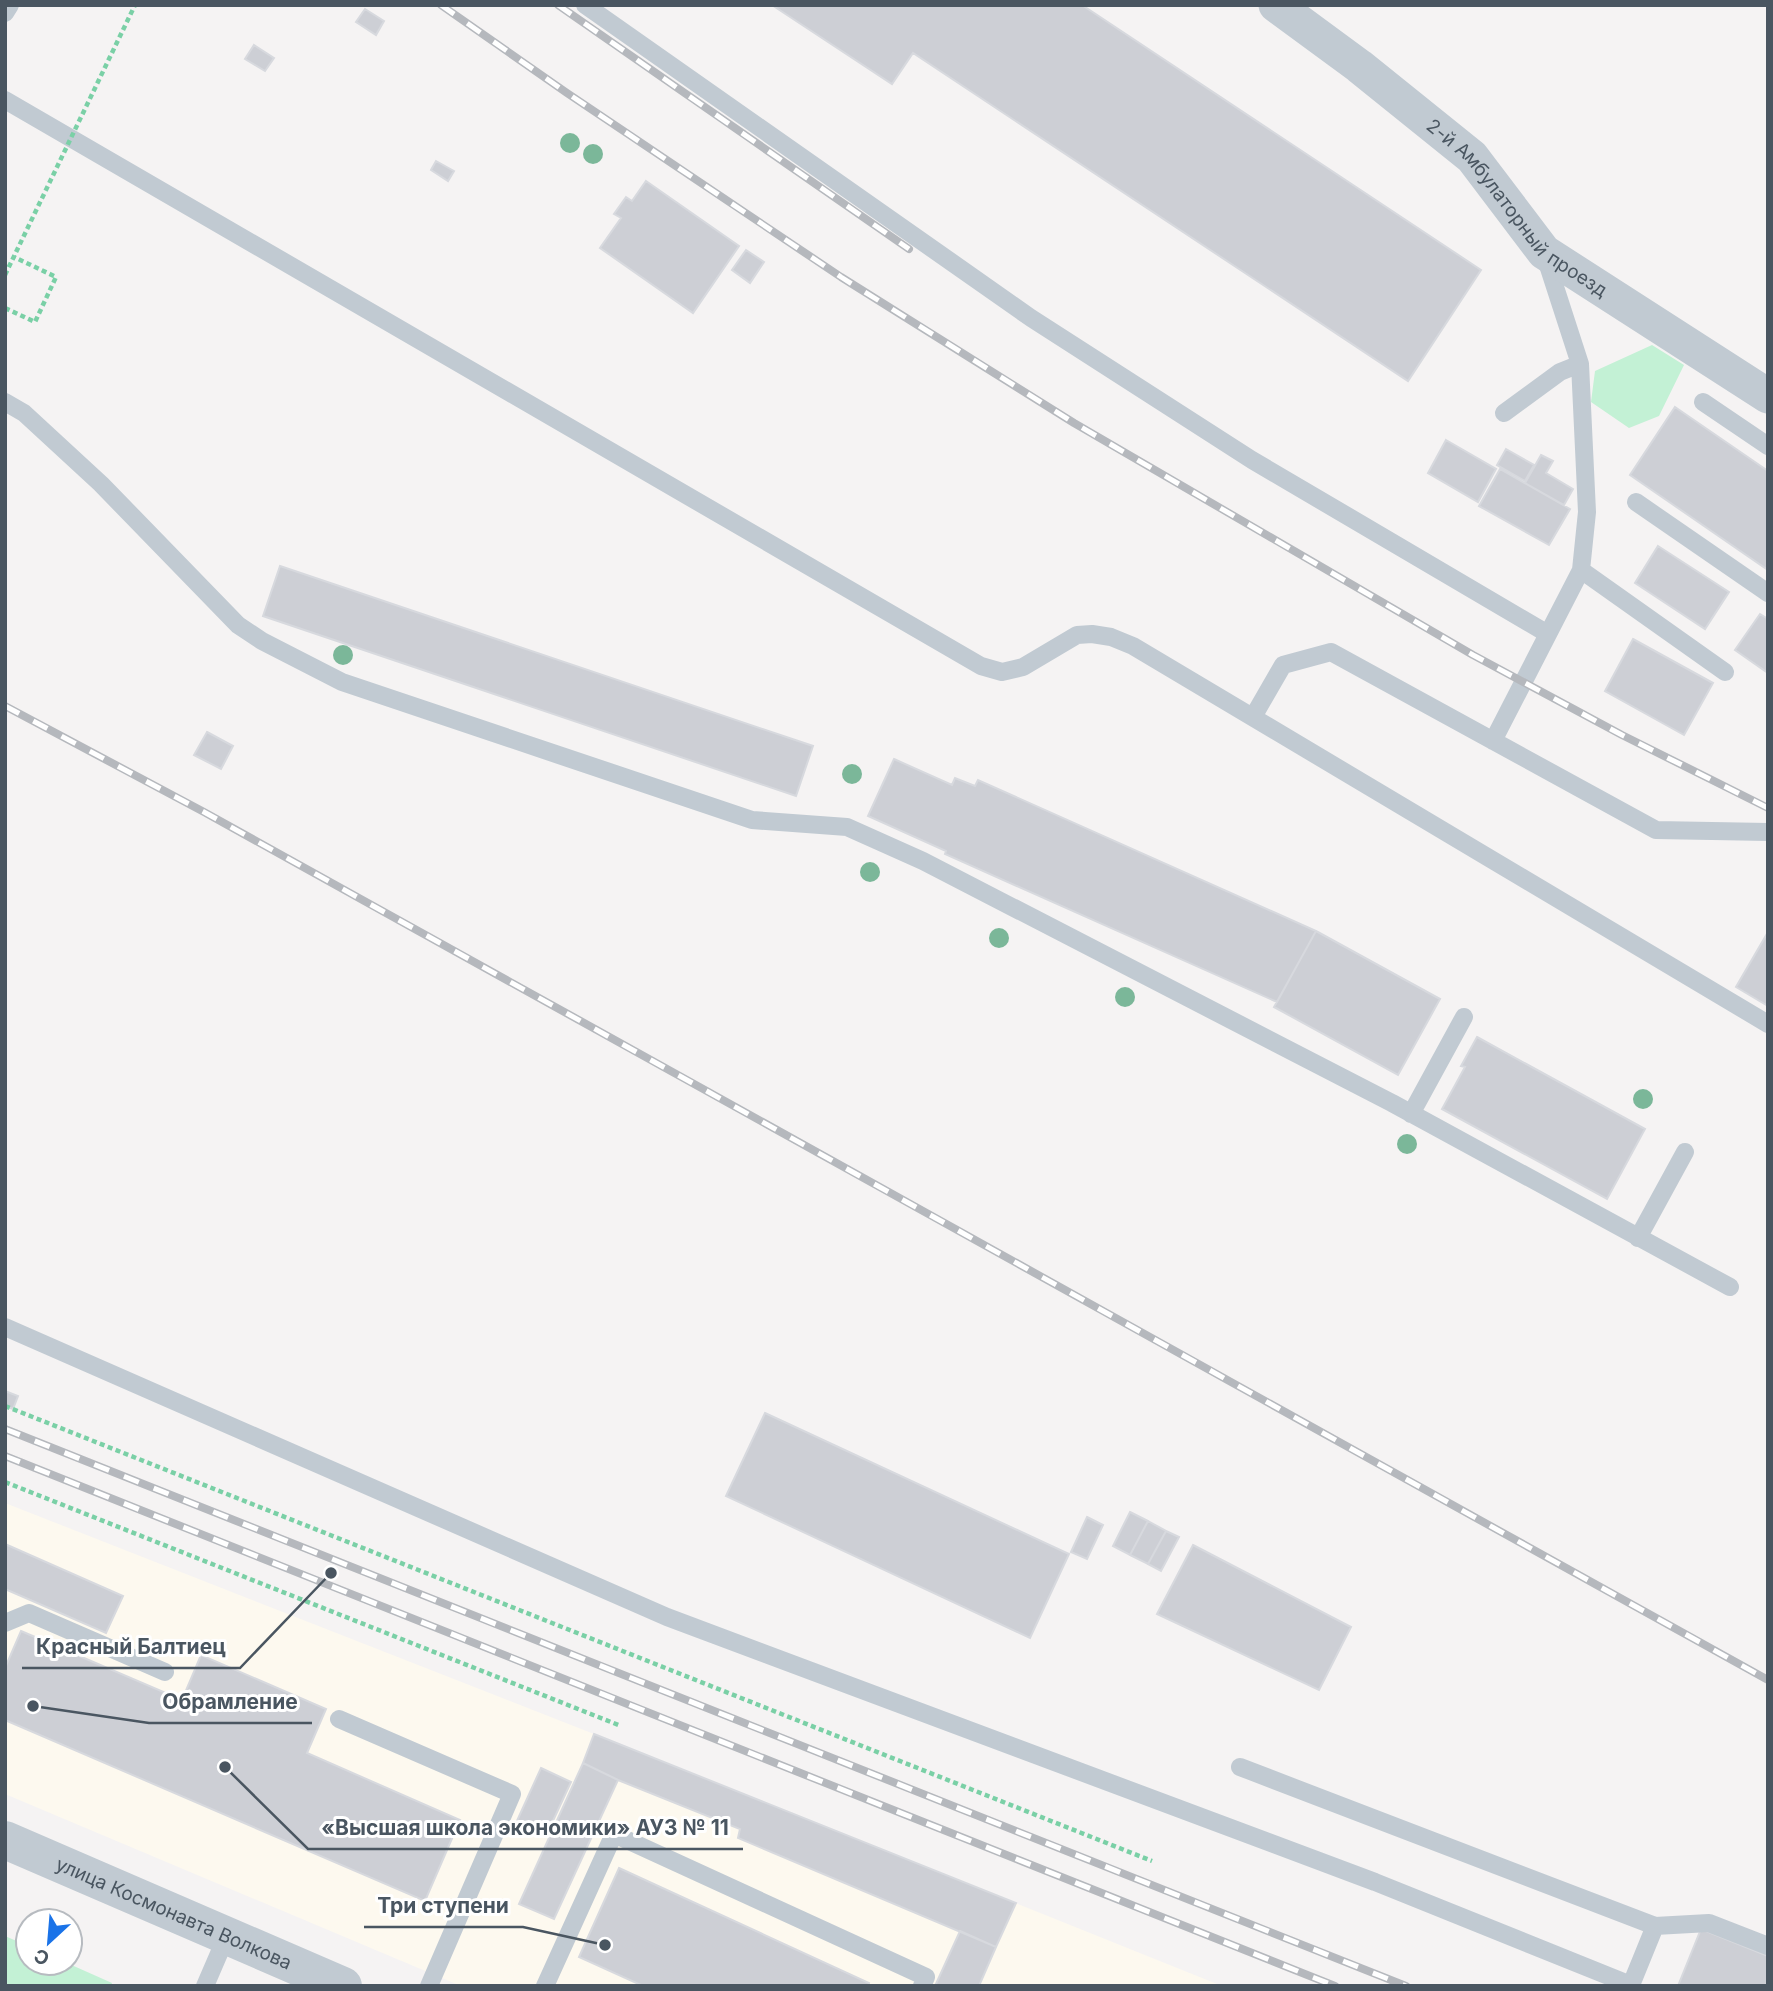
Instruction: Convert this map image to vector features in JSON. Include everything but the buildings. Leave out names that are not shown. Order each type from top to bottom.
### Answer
[{"type":"street","name":"2-й Амбулаторный проезд","points":[[1276,5],[1359,65],[1472,157],[1544,252],[1768,396]]},
{"type":"street","name":"улица Космонавта Волкова","points":[[5,1840],[343,1986]]},
{"type":"lane","points":[[5,13],[10,5]]},
{"type":"lane","points":[[585,5],[1031,318],[1252,460],[1548,634]]},
{"type":"lane","points":[[5,100],[981,666],[1002,672],[1023,667],[1077,635],[1111,637],[1133,646],[1768,1024]]},
{"type":"lane","points":[[1493,741],[1581,570],[1587,512],[1580,364],[1544,252]]},
{"type":"lane","points":[[1504,413],[1560,372],[1580,364]]},
{"type":"lane","points":[[5,402],[24,413],[101,484],[238,625],[262,642],[342,682],[752,820],[847,827],[935,867],[1412,1114],[1730,1287]]},
{"type":"lane","points":[[1703,402],[1768,446]]},
{"type":"lane","points":[[1636,502],[1768,593]]},
{"type":"lane","points":[[1581,570],[1725,672]]},
{"type":"lane","points":[[1253,718],[1283,665],[1331,652],[1656,830],[1768,832]]},
{"type":"lane","points":[[1412,1114],[1464,1017]]},
{"type":"lane","points":[[1638,1238],[1685,1152]]},
{"type":"lane","points":[[5,1326],[667,1616],[1350,1872],[1632,1985],[1655,1926]]},
{"type":"lane","points":[[5,1623],[29,1614],[165,1672]]},
{"type":"lane","points":[[340,1719],[512,1794],[429,1986]]},
{"type":"lane","points":[[1240,1767],[1655,1926],[1709,1923],[1768,1946]]},
{"type":"lane","points":[[545,1986],[614,1834],[926,1977],[922,1986]]},
{"type":"lane","points":[[205,1986],[227,1935]]},
{"type":"path","points":[[5,275],[135,5]]},
{"type":"path","points":[[5,308],[35,323],[56,277],[14,257]]},
{"type":"path","points":[[5,1406],[1152,1861]]},
{"type":"path","points":[[5,1482],[621,1726]]},
{"type":"shaded area","points":[[5,1503],[594,1734],[1222,1986],[461,1986],[5,1794]]},
{"type":"green space","points":[[1652,345],[1684,365],[1659,416],[1629,428],[1591,402],[1595,371]]},
{"type":"green space","points":[[5,1936],[14,1940],[14,1977],[84,1977],[84,1971],[112,1983],[111,1986],[5,1986]]},
{"type":"railway","points":[[441,5],[841,277],[1074,423],[1473,655],[1622,735],[1768,808]]},
{"type":"railway","points":[[558,5],[909,249]]},
{"type":"railway","points":[[5,706],[204,812],[1768,1680]]},
{"type":"railway","points":[[5,1429],[1406,1986]]},
{"type":"railway","points":[[5,1456],[1335,1986]]},
{"type":"place","name":"Красный Балтиец","points":[[331,1573]]},
{"type":"place","name":"Обрамление","points":[[33,1706]]},
{"type":"place","name":"«Высшая школа экономики» АУЗ № 11","points":[[225,1767]]},
{"type":"place","name":"Три ступени","points":[[605,1945]]}]
